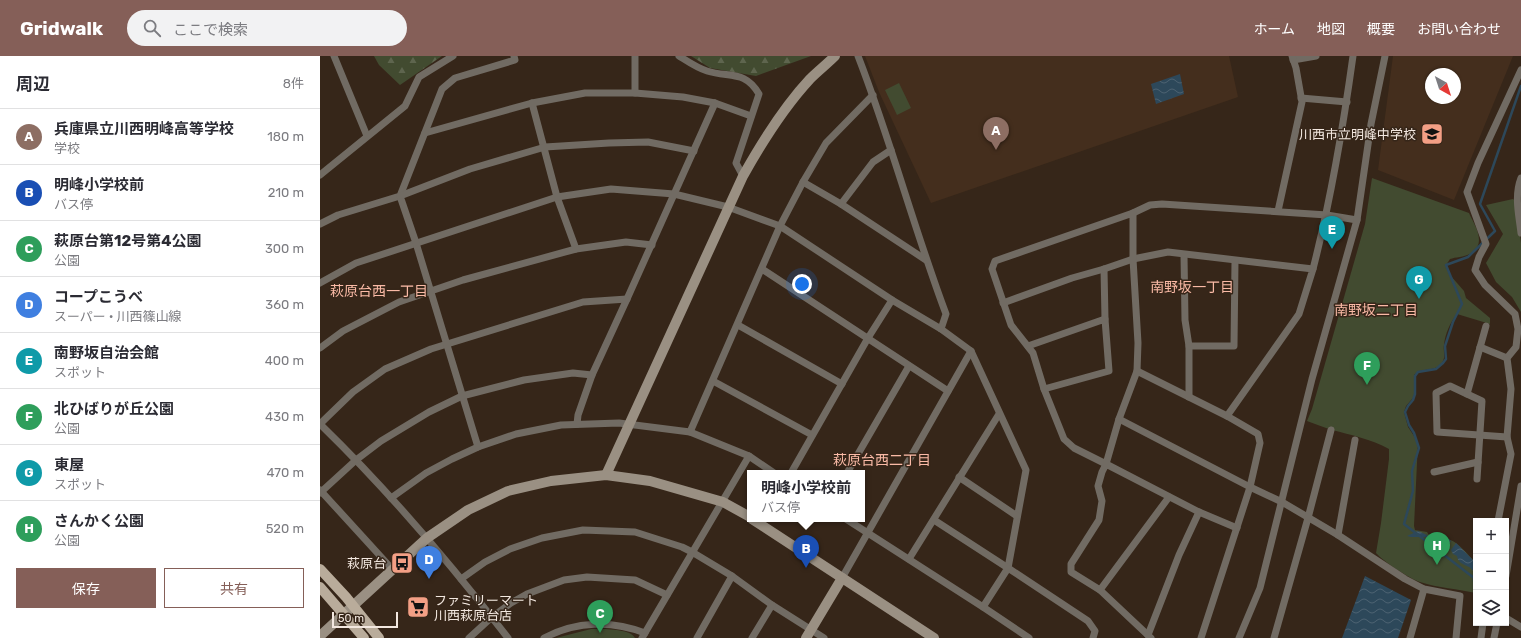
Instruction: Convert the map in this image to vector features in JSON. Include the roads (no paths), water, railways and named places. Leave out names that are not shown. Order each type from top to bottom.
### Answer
[{"type":"main road","points":[[320,569],[379,638]]},
{"type":"main road","points":[[320,587],[364,638]]},
{"type":"street","points":[[334,56],[367,136]]},
{"type":"street","points":[[320,174],[405,106],[419,78],[453,56]]},
{"type":"street","points":[[478,447],[416,243],[400,196],[442,89],[455,78],[515,60],[514,56]]},
{"type":"street","points":[[635,56],[635,93]]},
{"type":"street","points":[[678,56],[706,71],[743,78],[754,86],[759,94],[736,163],[743,176]]},
{"type":"street","points":[[606,475],[743,176],[763,140],[786,109],[810,80],[835,56]]},
{"type":"street","points":[[858,56],[873,95],[926,260],[946,314],[941,328]]},
{"type":"street","points":[[1278,211],[1302,102],[1293,58],[1316,56]]},
{"type":"street","points":[[1226,416],[1299,314],[1313,269],[1327,215],[1347,102],[1353,56]]},
{"type":"street","points":[[1239,638],[1260,588],[1312,379],[1356,220],[1371,124],[1385,56]]},
{"type":"street","points":[[1506,358],[1516,347],[1518,328],[1515,314],[1485,285],[1475,270],[1479,257],[1486,244],[1467,192],[1478,163],[1521,70]]},
{"type":"street","points":[[425,133],[532,103],[585,93],[635,93],[683,97],[715,103],[751,116]]},
{"type":"street","points":[[690,432],[780,226],[803,182],[826,143],[873,95]]},
{"type":"street","points":[[1302,98],[1347,102]]},
{"type":"street","points":[[532,103],[557,197],[576,249]]},
{"type":"street","points":[[577,424],[578,414],[592,375],[715,103]]},
{"type":"street","points":[[320,224],[338,215],[400,196],[470,169],[545,148],[609,143],[648,142],[694,151]]},
{"type":"street","points":[[841,204],[873,162],[891,150]]},
{"type":"street","points":[[1521,178],[1518,186],[1521,233]]},
{"type":"street","points":[[803,182],[841,204],[926,260]]},
{"type":"street","points":[[320,283],[356,264],[557,197],[611,189],[674,194],[728,207],[780,226],[892,300],[941,328],[971,351],[1026,470],[1008,568],[983,607]]},
{"type":"street","points":[[1236,528],[1199,512],[1074,448],[1064,439],[1044,389],[1033,353],[1011,325],[992,269],[995,262],[1133,213],[1150,205],[1162,204],[1278,211],[1327,215],[1356,220]]},
{"type":"street","points":[[1133,213],[1133,259],[1138,343],[1137,371],[1119,419],[1098,486],[1102,501],[1099,520],[1071,564],[1071,572],[1100,590],[1149,636],[1179,555],[1199,512]]},
{"type":"street","points":[[320,348],[343,331],[399,302],[430,291],[576,249],[626,242],[652,245]]},
{"type":"street","points":[[1003,303],[1072,278],[1104,270],[1133,259],[1168,252],[1313,269]]},
{"type":"street","points":[[1184,255],[1185,320],[1189,346],[1189,397]]},
{"type":"street","points":[[1189,346],[1234,346],[1235,261]]},
{"type":"street","points":[[762,269],[948,391]]},
{"type":"street","points":[[1044,389],[1109,371],[1105,320],[1104,270]]},
{"type":"street","points":[[508,638],[427,538],[356,460],[320,424],[353,392],[386,369],[431,349],[583,302],[627,299]]},
{"type":"street","points":[[793,470],[868,338],[892,300]]},
{"type":"street","points":[[1028,346],[1105,320]]},
{"type":"street","points":[[738,325],[842,384]]},
{"type":"street","points":[[1467,394],[1486,326]]},
{"type":"street","points":[[1480,347],[1506,358]]},
{"type":"street","points":[[808,634],[868,534],[971,351]]},
{"type":"street","points":[[1499,518],[1511,454],[1507,437],[1511,389],[1506,358]]},
{"type":"street","points":[[849,470],[909,366]]},
{"type":"street","points":[[1137,371],[1258,434],[1260,443],[1250,487],[1201,638]]},
{"type":"street","points":[[393,570],[321,491],[356,460],[405,426],[462,396],[524,380],[573,373],[592,375]]},
{"type":"street","points":[[713,380],[812,435]]},
{"type":"street","points":[[1477,479],[1479,435],[1482,401],[1450,386],[1436,393],[1437,432],[1479,435],[1507,437]]},
{"type":"street","points":[[909,558],[999,414]]},
{"type":"street","points":[[1119,419],[1282,502],[1338,535],[1405,580],[1424,589],[1460,596],[1456,638]]},
{"type":"street","points":[[391,498],[426,473],[478,447],[516,434],[540,428],[577,424],[630,424],[690,432],[749,456],[770,470]]},
{"type":"street","points":[[1274,638],[1331,430]]},
{"type":"street","points":[[1338,535],[1356,440]]},
{"type":"street","points":[[544,638],[558,631],[576,626],[597,624],[617,625],[644,636],[749,456]]},
{"type":"street","points":[[1434,472],[1478,462]]},
{"type":"street","points":[[320,636],[427,538],[468,510],[508,492],[551,481],[606,475],[650,481],[723,502],[747,516]]},
{"type":"street","points":[[959,477],[1017,516]]},
{"type":"street","points":[[1509,561],[1520,506],[1521,486]]},
{"type":"street","points":[[1100,590],[1169,497]]},
{"type":"street","points":[[934,520],[1088,622],[1095,631],[1093,638]]},
{"type":"street","points":[[757,522],[934,638]]},
{"type":"street","points":[[850,522],[909,558],[1029,638]]},
{"type":"street","points":[[461,579],[485,562],[510,549],[542,538],[583,530],[635,532],[682,547],[692,552],[732,576],[772,605],[808,634],[824,638]]},
{"type":"street","points":[[697,638],[732,576]]},
{"type":"street","points":[[469,638],[492,617],[527,594],[564,580],[587,577],[635,580],[667,595]]},
{"type":"street","points":[[1410,638],[1424,589]]},
{"type":"street","points":[[752,638],[772,605]]},
{"type":"street","points":[[1509,620],[1521,627]]},
{"type":"street","points":[[1481,638],[1483,626]]},
{"type":"street","points":[[1494,638],[1496,626]]},
{"type":"water","points":[[1180,74],[1184,94],[1156,104],[1151,84]]},
{"type":"water","points":[[1418,531],[1427,535],[1433,541],[1449,539],[1451,541],[1447,547],[1440,548],[1432,545],[1426,537],[1407,536]]},
{"type":"water","points":[[1456,543],[1473,560],[1473,571],[1460,562],[1451,550]]},
{"type":"water","points":[[1365,576],[1411,600],[1398,638],[1342,638]]},
{"type":"waterway","points":[[1473,577],[1404,524],[1413,491],[1412,471],[1419,448],[1405,412],[1415,394],[1415,376],[1418,372],[1436,369],[1446,359],[1445,346],[1453,322],[1462,304],[1446,265],[1468,257],[1495,231],[1480,204],[1521,86]]},
{"type":"place","name":"川西市立明峰中学校","points":[[1432,134]]},
{"type":"place","name":"兵庫県立川西明峰高等学校","points":[[996,150]]},
{"type":"place","name":"南野坂自治会館","points":[[1332,249]]},
{"type":"place","name":"東屋","points":[[1419,299]]},
{"type":"place","name":"北ひばりが丘公園","points":[[1367,385]]},
{"type":"place","name":"萩原台","points":[[402,563]]},
{"type":"place","name":"さんかく公園","points":[[1437,565]]},
{"type":"place","name":"明峰小学校前","points":[[806,568]]},
{"type":"place","name":"コープこうべ","points":[[429,579]]},
{"type":"place","name":"ファミリーマート 川西萩原台店","points":[[418,607]]},
{"type":"place","name":"萩原台第12号第4公園","points":[[600,633]]},
{"type":"district","name":"南野坂一丁目","points":[[1192,287]]},
{"type":"district","name":"萩原台西一丁目","points":[[379,291]]},
{"type":"district","name":"南野坂二丁目","points":[[1376,310]]},
{"type":"district","name":"萩原台西二丁目","points":[[882,460]]}]
